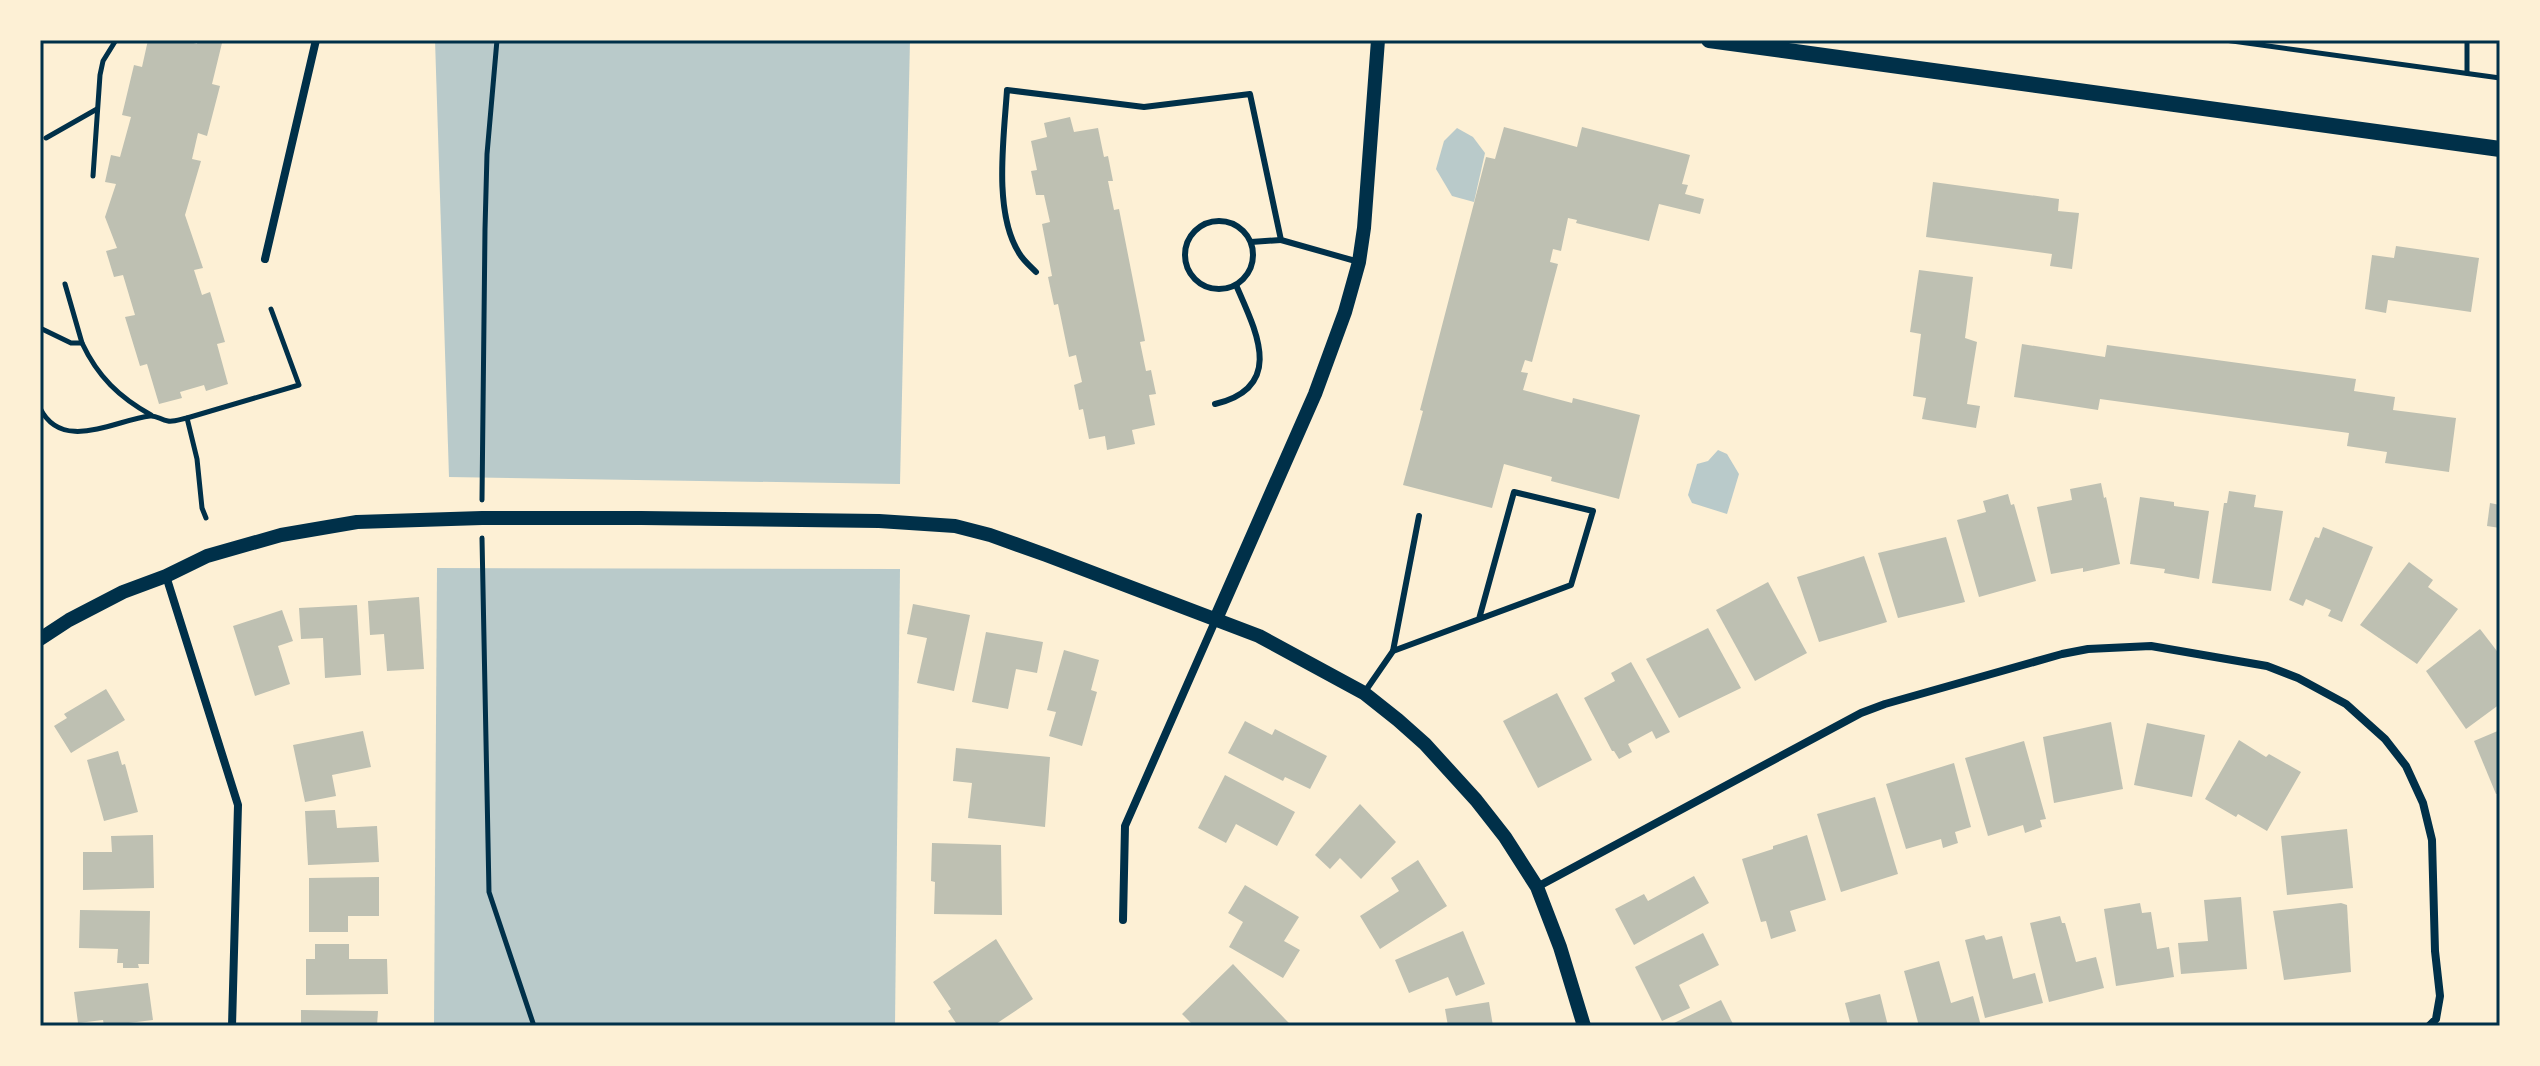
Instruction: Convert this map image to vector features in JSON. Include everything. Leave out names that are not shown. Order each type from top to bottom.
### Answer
[{"type":"main road","points":[[1709,40],[2500,149]]},
{"type":"street","points":[[265,259],[316,40]]},
{"type":"street","points":[[1123,920],[1125,826],[1315,394],[1345,312],[1359,262],[1364,228],[1378,40]]},
{"type":"street","points":[[40,639],[123,592],[207,556],[281,535],[375,521],[655,518],[906,522],[955,526],[990,535],[1216,619],[1289,651],[1364,693],[1407,728],[1450,770],[1505,837],[1537,887],[1560,947],[1584,1026]]},
{"type":"street","points":[[166,576],[238,805],[232,1026]]},
{"type":"street","points":[[1537,887],[1861,713],[1885,704],[2088,649],[2151,646],[2173,649],[2267,666],[2322,690],[2366,720],[2406,766],[2423,803],[2432,840],[2435,951],[2440,996],[2436,1019],[2429,1026]]},
{"type":"lane","points":[[1036,272],[1019,255],[1010,234],[1004,202],[1007,90],[1144,107],[1250,94],[1281,240]]},
{"type":"lane","points":[[1227,221],[1246,232],[1251,242],[1253,262],[1250,271],[1236,285],[1214,289],[1195,279],[1188,270],[1185,260],[1189,238],[1205,223],[1227,221]]},
{"type":"lane","points":[[1251,242],[1281,240],[1359,262]]},
{"type":"lane","points":[[1215,404],[1234,399],[1247,389],[1259,370],[1261,356],[1257,333],[1236,285]]},
{"type":"lane","points":[[1393,651],[1571,585],[1593,511],[1514,492],[1479,619]]},
{"type":"lane","points":[[1364,693],[1393,651],[1419,516]]},
{"type":"path","points":[[93,176],[103,61],[116,40]]},
{"type":"path","points":[[482,502],[485,214],[497,40]]},
{"type":"path","points":[[2225,40],[2500,78]]},
{"type":"path","points":[[2467,40],[2467,73]]},
{"type":"path","points":[[46,138],[98,108]]},
{"type":"path","points":[[65,284],[82,343],[99,375],[128,402],[169,421],[299,385],[271,309]]},
{"type":"path","points":[[40,328],[71,343],[82,343]]},
{"type":"path","points":[[40,408],[49,423],[68,431],[117,426],[152,415]]},
{"type":"path","points":[[187,418],[206,518]]},
{"type":"path","points":[[482,534],[489,892],[534,1026]]},
{"type":"shaded area","points":[[435,40],[910,40],[900,484],[449,477]]},
{"type":"shaded area","points":[[1457,128],[1473,137],[1485,153],[1474,202],[1452,196],[1436,169],[1444,141]]},
{"type":"shaded area","points":[[1718,450],[1727,454],[1739,474],[1727,514],[1692,503],[1688,495],[1697,464],[1708,461]]},
{"type":"shaded area","points":[[437,568],[900,569],[895,1026],[434,1026]]},
{"type":"building","points":[[148,40],[183,40],[197,44],[198,40],[209,40],[222,43],[212,84],[220,86],[207,136],[198,133],[192,159],[201,161],[185,215],[203,268],[194,270],[202,295],[210,292],[225,342],[217,344],[228,384],[206,391],[204,385],[180,392],[182,398],[159,404],[147,364],[140,366],[125,317],[135,315],[123,275],[114,277],[106,251],[117,248],[105,217],[116,184],[105,182],[111,155],[120,157],[131,117],[122,115],[134,65],[142,67]]},
{"type":"building","points":[[1070,117],[1074,132],[1098,128],[1104,157],[1108,156],[1113,181],[1108,181],[1114,210],[1119,209],[1145,341],[1140,342],[1146,371],[1151,370],[1156,394],[1149,395],[1155,425],[1132,430],[1135,444],[1107,450],[1105,436],[1089,439],[1083,409],[1079,410],[1074,385],[1082,382],[1076,355],[1069,357],[1058,304],[1054,305],[1048,277],[1052,276],[1042,224],[1050,222],[1044,195],[1036,195],[1031,171],[1037,170],[1031,141],[1047,137],[1044,123]]},
{"type":"building","points":[[1504,127],[1577,147],[1582,127],[1690,155],[1682,184],[1688,185],[1685,194],[1704,199],[1700,214],[1659,204],[1649,241],[1576,223],[1577,220],[1568,218],[1561,251],[1553,249],[1550,262],[1558,264],[1532,362],[1525,360],[1521,372],[1528,373],[1523,390],[1572,403],[1573,398],[1640,415],[1619,499],[1551,481],[1552,477],[1504,464],[1492,508],[1403,485],[1486,157],[1495,159]]},
{"type":"building","points":[[1933,182],[2059,199],[2058,211],[2079,213],[2072,269],[2050,266],[2052,254],[1926,237]]},
{"type":"building","points":[[2396,246],[2479,258],[2471,312],[2388,300],[2386,313],[2365,309],[2372,255],[2394,258]]},
{"type":"building","points":[[1919,270],[1973,277],[1965,338],[1977,342],[1967,404],[1980,406],[1976,428],[1922,419],[1926,398],[1913,396],[1921,334],[1910,332]]},
{"type":"building","points":[[2022,344],[2105,357],[2107,345],[2356,379],[2354,391],[2395,397],[2393,410],[2456,418],[2449,472],[2385,463],[2387,452],[2347,446],[2349,433],[2100,399],[2098,410],[2014,397]]},
{"type":"building","points":[[2101,483],[2120,564],[2083,572],[2083,568],[2051,574],[2037,507],[2072,500],[2070,489]]},
{"type":"building","points":[[2229,491],[2256,495],[2254,507],[2283,511],[2271,591],[2212,583],[2224,503],[2227,503]]},
{"type":"building","points":[[2008,494],[2011,505],[2014,504],[2036,581],[1979,597],[1957,520],[1986,512],[1983,501]]},
{"type":"building","points":[[2140,497],[2209,511],[2199,579],[2164,573],[2165,569],[2130,564]]},
{"type":"building","points":[[2490,503],[2500,505],[2500,528],[2487,526]]},
{"type":"building","points":[[2323,527],[2373,547],[2342,622],[2328,616],[2331,610],[2306,599],[2303,606],[2289,600],[2315,537],[2319,538]]},
{"type":"building","points":[[1946,537],[1965,602],[1898,618],[1878,553]]},
{"type":"building","points":[[1864,556],[1887,622],[1819,642],[1797,577]]},
{"type":"building","points":[[2409,562],[2433,580],[2428,587],[2458,609],[2417,664],[2360,625]]},
{"type":"building","points":[[1768,582],[1807,653],[1755,681],[1716,610]]},
{"type":"building","points":[[419,597],[424,669],[387,671],[384,634],[370,635],[368,601]]},
{"type":"building","points":[[913,604],[970,615],[954,691],[917,683],[927,638],[907,634]]},
{"type":"building","points":[[357,605],[361,675],[325,678],[323,638],[301,639],[299,608]]},
{"type":"building","points":[[282,610],[293,641],[278,646],[290,684],[255,696],[233,626]]},
{"type":"building","points":[[1708,628],[1741,688],[1679,718],[1646,659]]},
{"type":"building","points":[[2480,629],[2500,655],[2500,704],[2466,729],[2426,671]]},
{"type":"building","points":[[986,632],[1043,642],[1037,673],[1016,669],[1008,709],[972,702]]},
{"type":"building","points":[[1064,650],[1099,660],[1091,690],[1097,692],[1082,746],[1049,736],[1056,712],[1047,710]]},
{"type":"building","points":[[1631,662],[1670,732],[1656,739],[1652,731],[1628,744],[1632,752],[1619,759],[1584,698],[1615,681],[1611,673]]},
{"type":"building","points":[[106,689],[125,720],[71,753],[54,726],[67,718],[64,714]]},
{"type":"building","points":[[1557,693],[1592,760],[1538,788],[1503,721]]},
{"type":"building","points":[[1245,721],[1272,735],[1275,729],[1327,756],[1310,789],[1285,777],[1283,781],[1228,753]]},
{"type":"building","points":[[2111,722],[2123,789],[2054,803],[2043,737]]},
{"type":"building","points":[[2147,723],[2205,735],[2192,797],[2134,785]]},
{"type":"building","points":[[2500,730],[2500,793],[2496,794],[2474,741]]},
{"type":"building","points":[[363,731],[371,767],[332,775],[336,796],[305,802],[293,745]]},
{"type":"building","points":[[2239,740],[2266,757],[2269,754],[2301,772],[2267,831],[2205,799]]},
{"type":"building","points":[[2024,741],[2046,819],[2040,820],[2042,827],[2025,833],[2023,825],[1988,836],[1965,758]]},
{"type":"building","points":[[956,748],[1050,757],[1045,827],[968,818],[972,783],[953,781]]},
{"type":"building","points":[[118,751],[122,765],[125,764],[138,812],[104,821],[87,760]]},
{"type":"building","points":[[1954,763],[1971,827],[1955,832],[1958,843],[1943,848],[1941,839],[1906,849],[1886,784]]},
{"type":"building","points":[[1225,775],[1295,812],[1277,846],[1236,824],[1226,843],[1198,828]]},
{"type":"building","points":[[1875,797],[1898,874],[1841,892],[1817,814]]},
{"type":"building","points":[[1360,804],[1396,842],[1361,879],[1340,858],[1330,869],[1315,855]]},
{"type":"building","points":[[335,810],[337,828],[377,826],[379,862],[308,865],[305,811]]},
{"type":"building","points":[[2347,829],[2353,888],[2287,895],[2281,836]]},
{"type":"building","points":[[153,835],[154,888],[83,890],[83,852],[112,852],[111,836]]},
{"type":"building","points":[[1807,835],[1826,900],[1790,911],[1796,931],[1771,939],[1766,921],[1761,922],[1742,859]]},
{"type":"building","points":[[932,843],[1001,845],[1002,915],[934,914]]},
{"type":"building","points":[[1418,860],[1447,906],[1380,949],[1360,916],[1399,891],[1391,878]]},
{"type":"building","points":[[1694,876],[1709,903],[1634,945],[1615,909],[1644,894],[1648,901]]},
{"type":"building","points":[[379,877],[379,916],[348,916],[348,932],[309,932],[309,878]]},
{"type":"building","points":[[1245,885],[1299,917],[1284,941],[1300,950],[1283,978],[1229,947],[1243,922],[1228,913]]},
{"type":"building","points":[[2241,897],[2247,969],[2181,974],[2178,943],[2208,941],[2204,900]]},
{"type":"building","points":[[2140,903],[2142,913],[2151,912],[2157,949],[2169,947],[2174,977],[2116,986],[2104,909]]},
{"type":"building","points":[[2341,903],[2347,905],[2351,972],[2284,980],[2273,911]]},
{"type":"building","points":[[80,910],[150,911],[149,964],[138,964],[139,968],[123,968],[123,963],[117,963],[118,949],[79,948]]},
{"type":"building","points":[[2060,916],[2062,923],[2065,923],[2076,962],[2096,957],[2104,988],[2049,1002],[2030,923]]},
{"type":"building","points":[[1463,931],[1485,984],[1456,996],[1448,977],[1409,993],[1395,960]]},
{"type":"building","points":[[1703,933],[1719,965],[1679,985],[1690,1008],[1662,1021],[1635,967]]},
{"type":"building","points":[[1984,935],[1986,940],[2002,936],[2013,979],[2035,973],[2043,1003],[1985,1018],[1965,940]]},
{"type":"building","points":[[996,939],[1033,999],[993,1026],[958,1026],[933,982]]},
{"type":"building","points":[[315,944],[349,944],[349,959],[387,959],[388,994],[306,995],[306,959],[315,959]]},
{"type":"building","points":[[1939,961],[1951,1003],[1973,996],[1981,1026],[1919,1026],[1904,971]]},
{"type":"building","points":[[1233,964],[1292,1026],[1194,1026],[1182,1014]]},
{"type":"building","points":[[148,983],[153,1020],[104,1026],[103,1020],[78,1023],[74,992]]},
{"type":"building","points":[[1880,994],[1888,1026],[1851,1026],[1845,1003]]},
{"type":"building","points":[[1721,1000],[1734,1026],[1668,1026]]},
{"type":"building","points":[[1489,1002],[1493,1026],[1448,1026],[1445,1009]]},
{"type":"building","points":[[301,1010],[378,1011],[377,1026],[301,1026]]}]
